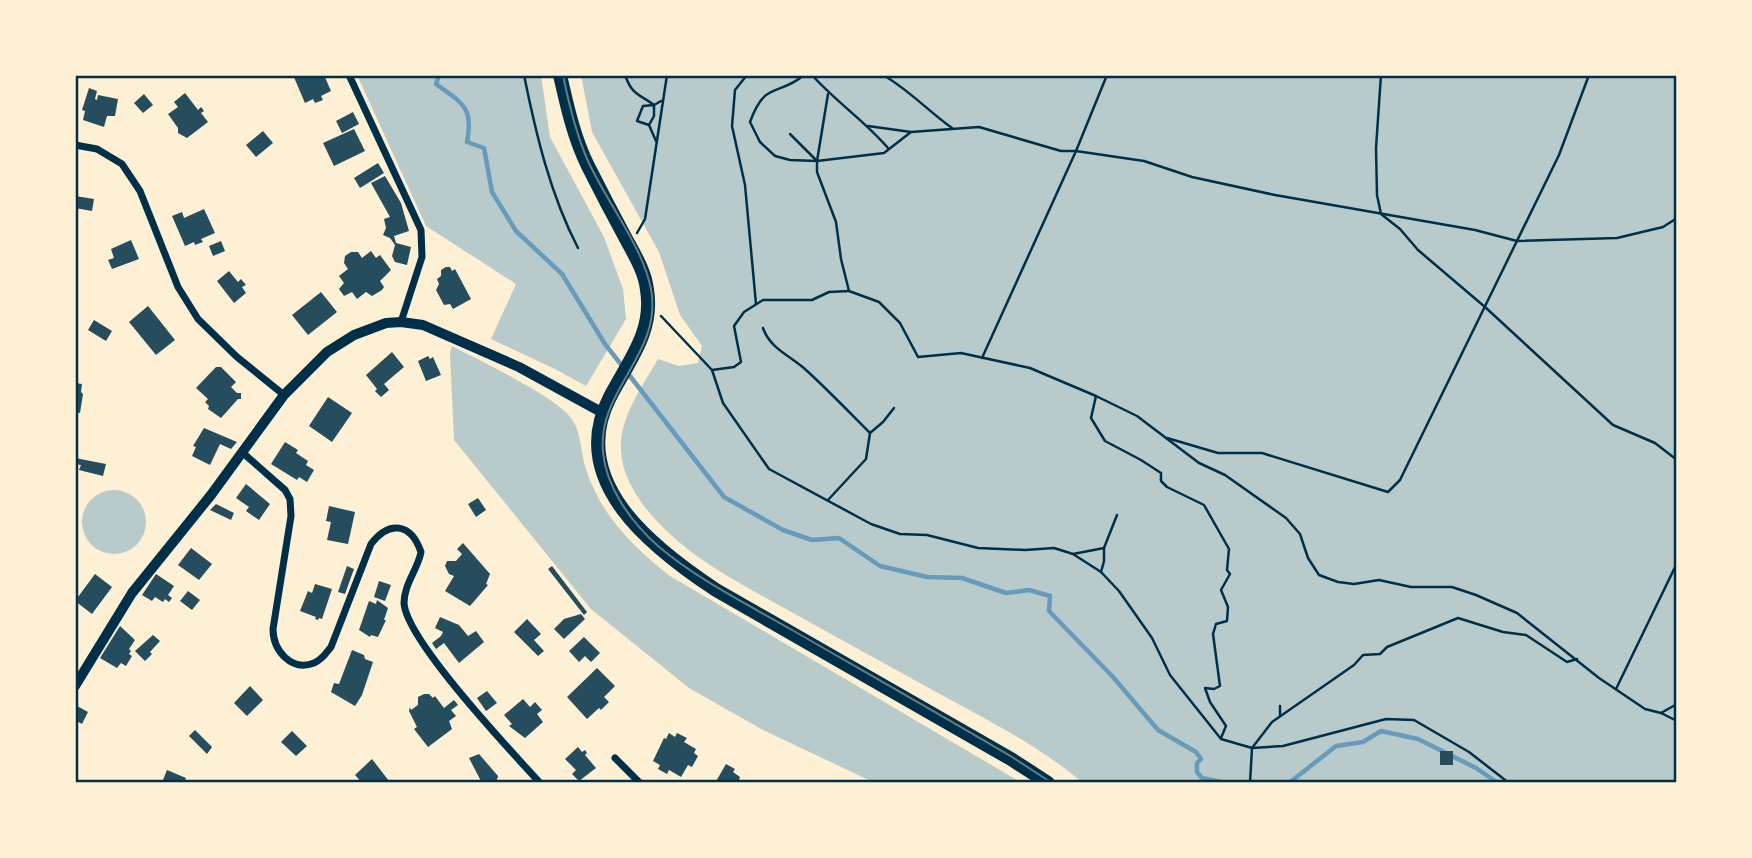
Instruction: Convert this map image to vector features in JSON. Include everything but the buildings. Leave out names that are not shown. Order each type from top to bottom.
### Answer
[{"type":"main road","points":[[560,75],[566,103],[586,163],[644,275],[649,304],[642,341],[603,413],[598,445],[601,467],[608,485],[634,524],[676,564],[716,590],[1011,759],[1048,783]]},
{"type":"street","points":[[349,75],[421,230],[422,257],[401,322]]},
{"type":"street","points":[[75,145],[97,149],[122,164],[140,191],[178,287],[198,319],[237,357],[284,395]]},
{"type":"street","points":[[75,686],[132,593],[243,453],[284,395],[301,376],[342,341],[372,327],[401,322],[440,331],[519,367],[603,413]]},
{"type":"street","points":[[243,453],[281,486],[290,499],[291,516],[273,629],[275,646],[281,653],[293,663],[301,665],[312,664],[324,656],[331,647],[371,544],[383,531],[390,528],[404,529],[411,533],[421,552],[405,594],[404,605],[415,631],[452,682],[540,783]]},
{"type":"street","points":[[615,758],[639,783]]},
{"type":"path","points":[[524,75],[536,136],[554,189],[579,248]]},
{"type":"path","points":[[625,75],[629,88],[654,105]]},
{"type":"path","points":[[629,246],[645,219],[667,75]]},
{"type":"path","points":[[747,75],[736,90],[732,126],[745,185],[755,304]]},
{"type":"path","points":[[804,75],[776,88],[757,102],[750,122],[760,142],[775,156],[790,160],[817,161],[884,153],[911,132]]},
{"type":"path","points":[[812,75],[828,94],[868,126],[888,148]]},
{"type":"path","points":[[883,75],[903,86],[925,109],[952,128]]},
{"type":"path","points":[[982,358],[1076,151],[1107,75]]},
{"type":"path","points":[[1381,75],[1376,148],[1377,195],[1381,214],[1613,425],[1655,443],[1677,460]]},
{"type":"path","points":[[1164,437],[1218,453],[1262,453],[1388,492],[1400,480],[1559,155],[1589,75]]},
{"type":"path","points":[[828,94],[817,172],[836,222],[849,291]]},
{"type":"path","points":[[657,144],[649,125],[637,121],[643,106],[662,101]]},
{"type":"path","points":[[649,125],[654,116],[654,105]]},
{"type":"path","points":[[868,126],[911,132],[979,127],[1061,152],[1076,151],[1144,161],[1192,177],[1275,195],[1475,230],[1517,241],[1617,238],[1663,227],[1677,218]]},
{"type":"path","points":[[790,134],[817,161]]},
{"type":"path","points":[[712,370],[734,367],[741,362],[734,326],[744,312],[755,304],[763,300],[812,300],[829,292],[849,291],[879,302],[900,323],[918,357],[961,354],[1030,368],[1137,416],[1199,463],[1226,475],[1286,518],[1300,534],[1308,558],[1318,575],[1354,584],[1379,580],[1411,587],[1452,587],[1476,594],[1517,613],[1599,678],[1644,709],[1677,721]]},
{"type":"path","points":[[649,304],[712,370],[723,403],[769,469],[871,524],[900,534],[927,535],[978,548],[1054,548],[1073,554],[1101,572],[1119,591],[1152,638],[1170,675],[1221,739],[1252,748],[1283,746],[1385,719],[1414,720],[1469,752],[1509,783]]},
{"type":"path","points":[[763,328],[765,335],[779,351],[804,368],[870,433]]},
{"type":"path","points":[[1096,396],[1091,418],[1105,441],[1161,473],[1161,481],[1167,487],[1204,505],[1229,549],[1227,570],[1230,575],[1221,590],[1228,607],[1227,621],[1216,624],[1213,634],[1220,686],[1214,689],[1205,688],[1210,702],[1226,726],[1221,739]]},
{"type":"path","points":[[828,500],[866,458],[870,433],[894,408]]},
{"type":"path","points":[[1101,572],[1104,548],[1118,515]]},
{"type":"path","points":[[1073,554],[1104,548]]},
{"type":"path","points":[[1616,689],[1677,563]]},
{"type":"path","points":[[1250,783],[1252,748],[1272,722],[1354,665],[1363,655],[1380,654],[1387,647],[1458,618],[1503,632],[1526,635],[1567,662],[1577,659]]},
{"type":"path","points":[[1661,713],[1677,704]]},
{"type":"path","points":[[1280,706],[1280,716]]},
{"type":"shaded area","points":[[357,75],[541,75],[550,137],[604,237],[623,289],[626,319],[586,386],[491,339],[516,284],[426,226]]},
{"type":"shaded area","points":[[581,75],[1677,75],[1677,783],[1083,783],[1018,737],[717,570],[679,542],[649,513],[633,489],[623,463],[621,438],[628,414],[658,359],[679,366],[698,363],[702,346],[680,315],[659,252],[592,132]]},
{"type":"shaded area","points":[[452,346],[533,389],[571,418],[579,436],[586,469],[600,501],[631,541],[670,576],[1022,783],[875,783],[763,730],[689,688],[591,609],[454,440],[450,353]]},
{"type":"shaded area","points":[[108,490],[120,490],[137,499],[144,510],[144,534],[137,545],[120,554],[108,554],[96,549],[87,540],[82,528],[82,516],[87,504],[96,495]]},
{"type":"waterway","points":[[439,75],[436,84],[459,101],[467,113],[467,142],[484,148],[492,192],[516,231],[562,274],[605,344],[724,497],[783,530],[812,540],[839,538],[880,566],[927,577],[962,578],[1006,593],[1029,590],[1050,596],[1049,611],[1113,677],[1158,730],[1196,752],[1201,759],[1197,763],[1197,772],[1202,778],[1226,783]]},
{"type":"waterway","points":[[1289,783],[1336,746],[1363,742],[1381,731],[1418,739],[1476,768],[1498,783]]},
{"type":"tram line","points":[[563,75],[584,151],[640,257],[651,289],[652,312],[648,333],[610,409],[604,430],[603,452],[609,479],[630,516],[658,546],[706,581],[985,741],[1052,783]]}]
